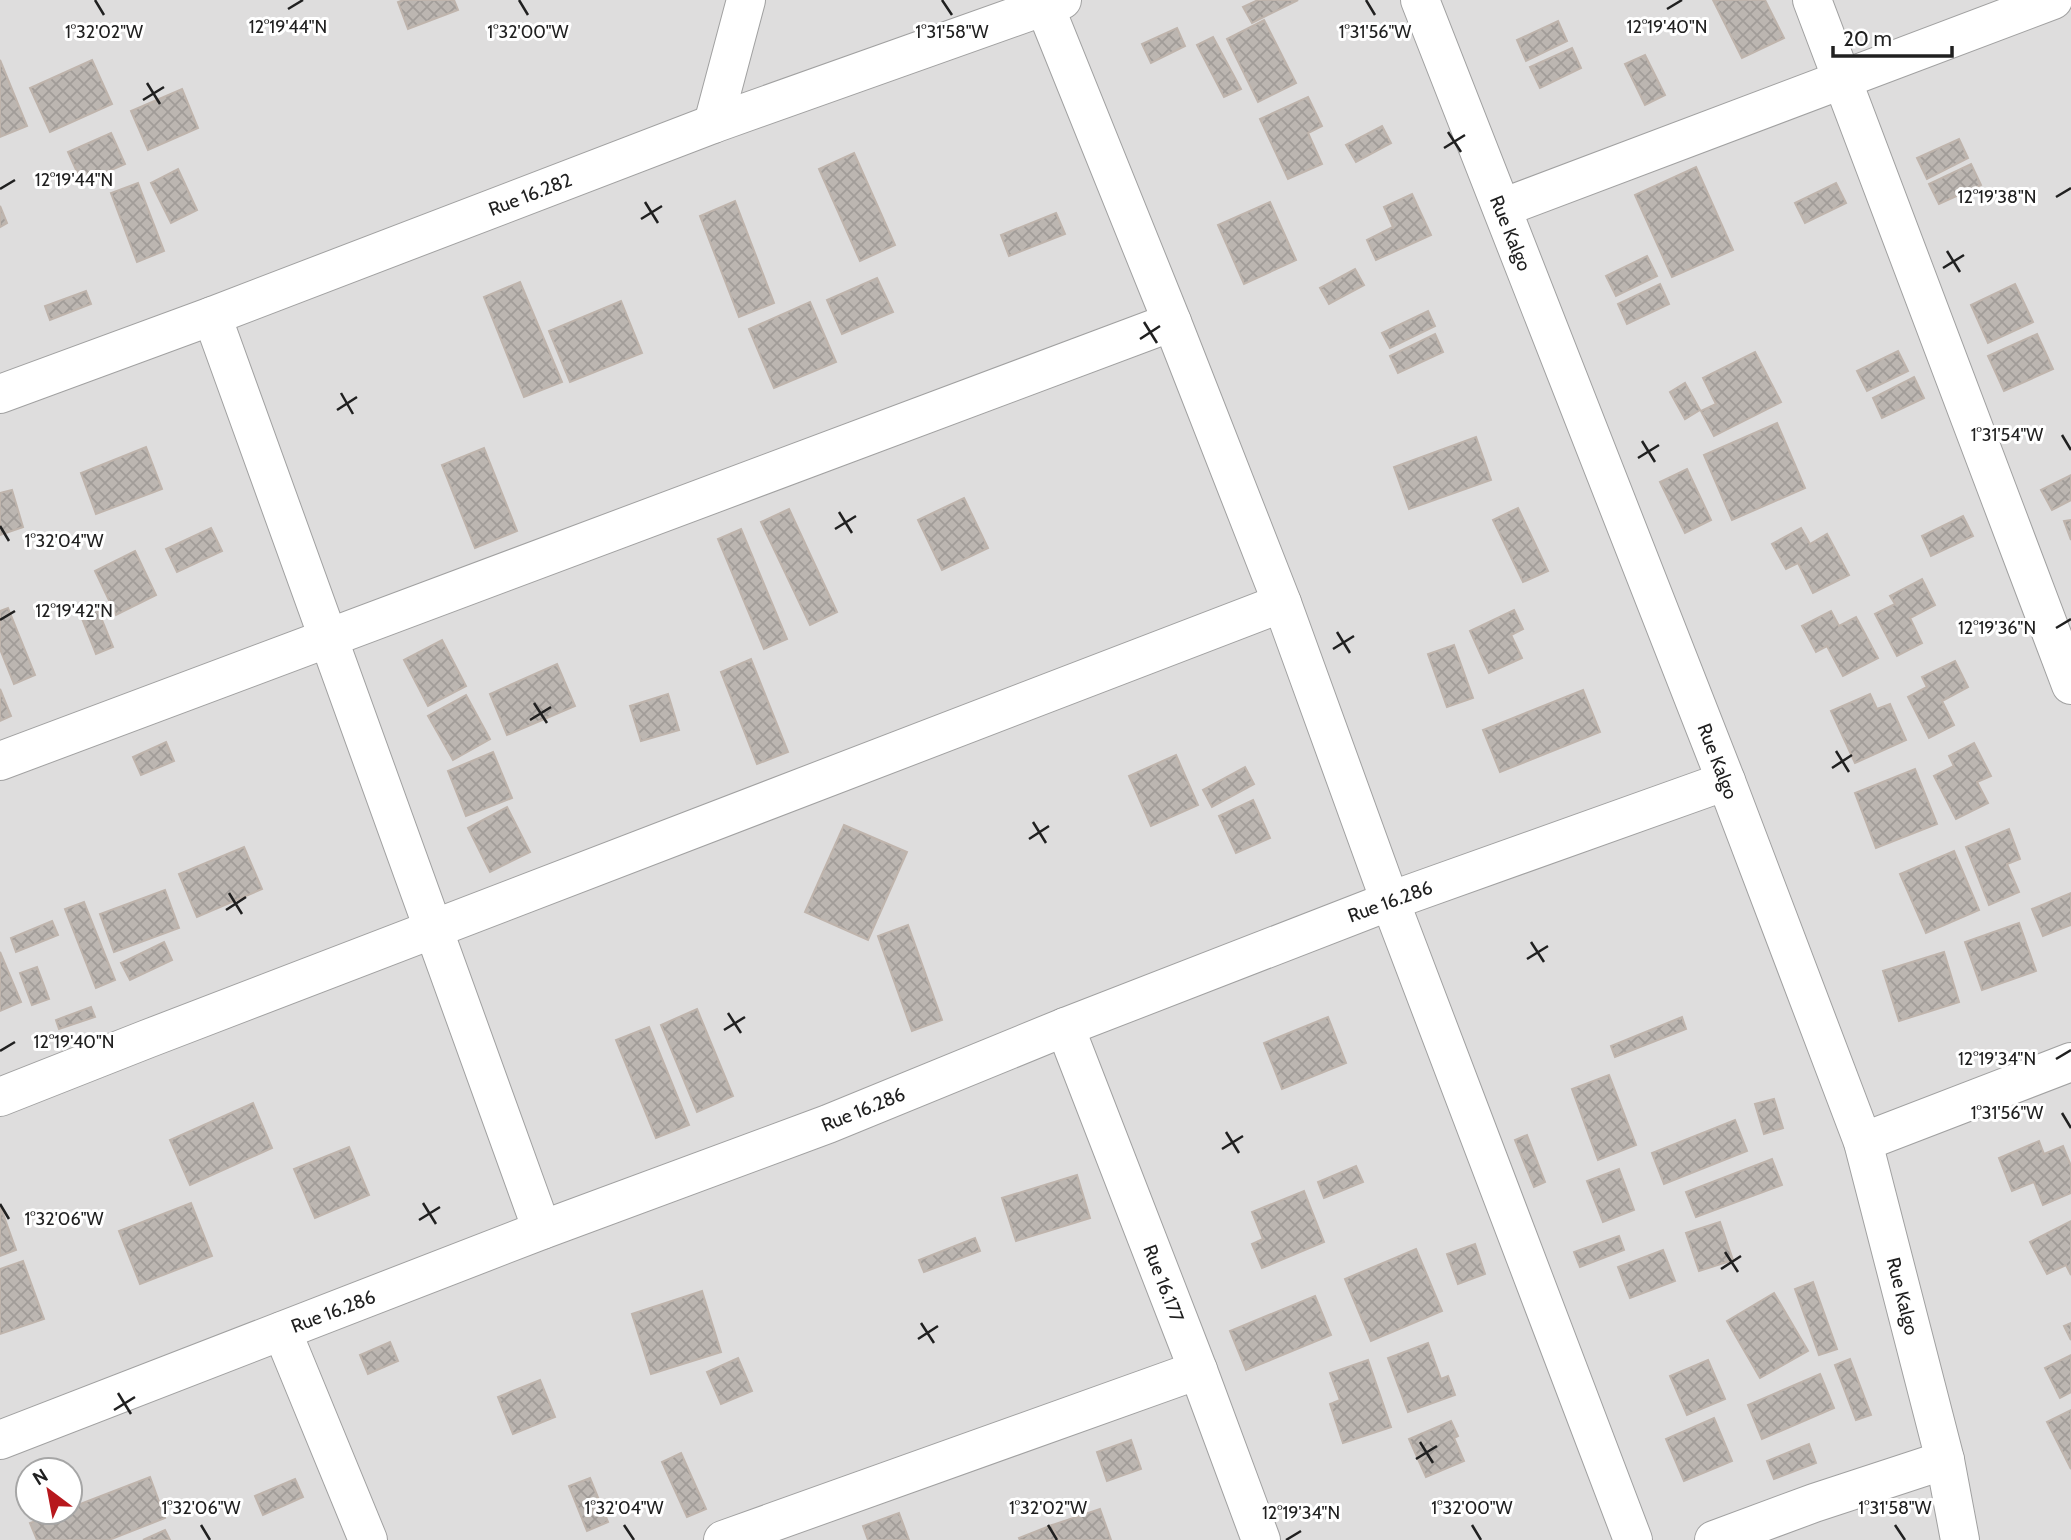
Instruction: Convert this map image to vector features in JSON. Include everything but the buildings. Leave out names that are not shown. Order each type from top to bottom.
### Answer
[{"type":"street","points":[[713,124],[746,0]]},
{"type":"street","name":"Rue Kalgo","points":[[1420,0],[1726,781],[1863,1142],[1945,1460],[1960,1540]]},
{"type":"street","points":[[1812,0],[2071,685]]},
{"type":"street","points":[[1502,208],[2053,0]]},
{"type":"street","points":[[1054,3],[1172,322],[1282,603],[1390,901],[1633,1540]]},
{"type":"street","name":"Rue 16.282","points":[[3,384],[212,316],[713,124],[1054,3]]},
{"type":"street","points":[[212,316],[542,1230]]},
{"type":"street","points":[[0,761],[1172,322]]},
{"type":"street","points":[[0,1097],[1282,603]]},
{"type":"street","name":"Rue 16.286","points":[[0,1440],[542,1230],[828,1124],[1065,1027],[1390,901],[1726,781]]},
{"type":"street","name":"Rue 16.177","points":[[1065,1027],[1261,1540]]},
{"type":"street","points":[[1863,1142],[2071,1062]]},
{"type":"street","points":[[282,1331],[368,1540]]},
{"type":"street","points":[[723,1540],[1198,1370]]},
{"type":"street","points":[[1714,1540],[1814,1503],[1945,1460]]},
{"type":"shaded area","points":[[0,0],[2071,0],[2071,1540],[0,1540]]}]
